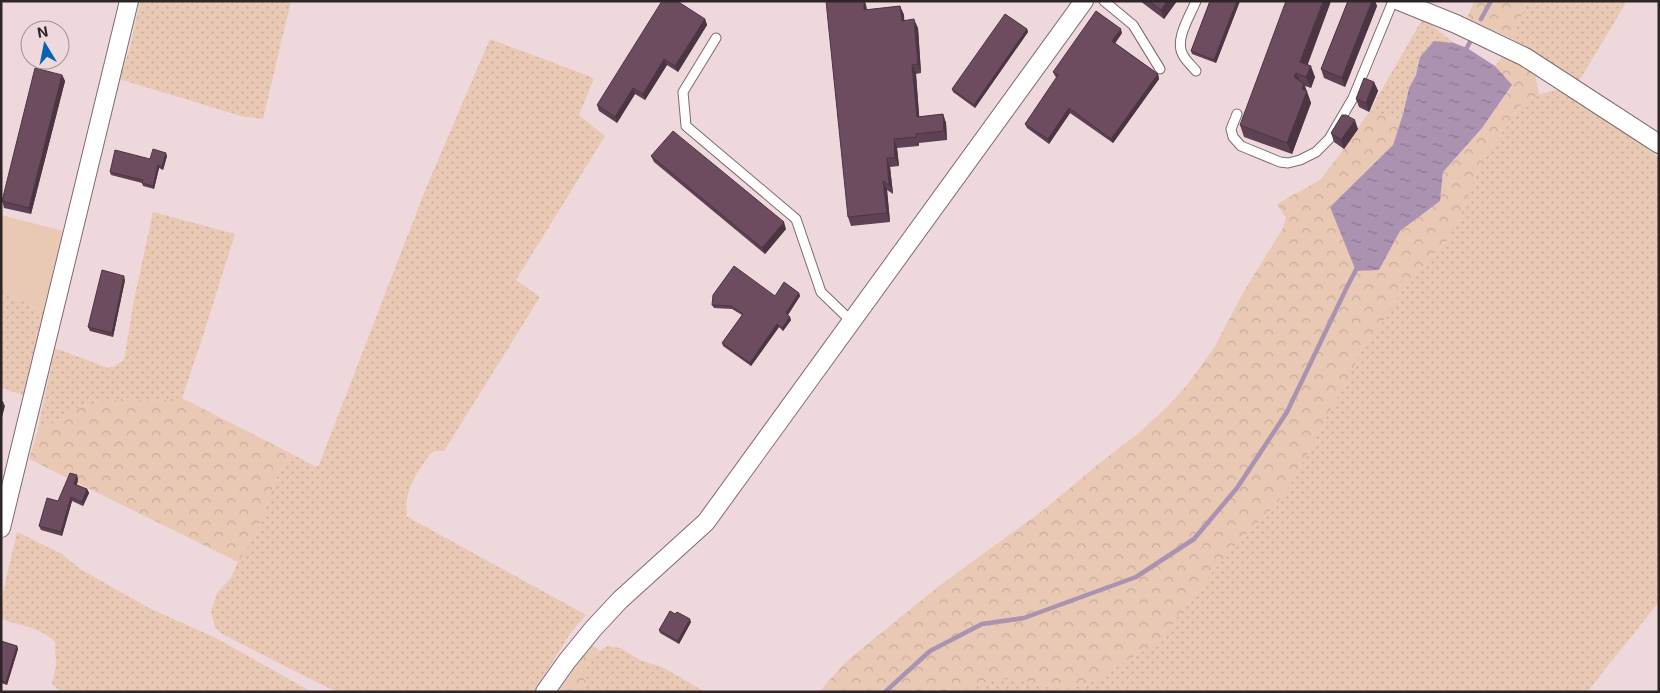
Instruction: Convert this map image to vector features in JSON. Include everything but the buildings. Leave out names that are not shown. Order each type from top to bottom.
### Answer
[{"type":"street","points":[[1,528],[129,1]]},
{"type":"street","points":[[546,692],[567,661],[620,600],[706,522],[1084,1]]},
{"type":"street","points":[[1399,1],[1456,24],[1525,57],[1659,144]]},
{"type":"lane","points":[[1104,1],[1133,25],[1160,69]]},
{"type":"lane","points":[[1196,1],[1180,39],[1180,48],[1183,56],[1196,70]]},
{"type":"lane","points":[[1237,114],[1231,129],[1233,137],[1241,146],[1280,162],[1288,163],[1300,160],[1316,152],[1329,139],[1353,98],[1393,1]]},
{"type":"lane","points":[[716,38],[683,92],[686,126],[796,219],[821,292],[851,321]]},
{"type":"green space","points":[[140,1],[291,1],[263,119],[241,116],[119,79],[130,48]]},
{"type":"green space","points":[[1474,1],[1527,1],[1512,39],[1467,18]]},
{"type":"green space","points":[[1527,1],[1627,1],[1579,81],[1512,39]]},
{"type":"green space","points":[[1423,18],[1454,43],[1434,42],[1420,57],[1416,75],[1409,88],[1401,120],[1369,112]]},
{"type":"green space","points":[[490,39],[594,78],[579,115],[605,136],[516,280],[540,297],[444,451],[434,451],[431,453],[417,474],[410,488],[406,516],[586,615],[570,634],[534,692],[336,692],[222,634],[215,627],[211,611],[217,593],[231,578],[239,559],[254,538],[279,471],[292,454],[316,467],[319,465],[426,188]]},
{"type":"green space","points":[[1504,55],[1535,73],[1539,94],[1521,105],[1481,162],[1458,222],[1447,241],[1432,255],[1399,295],[1385,319],[1362,348],[1348,380],[1295,477],[1275,506],[1241,539],[1219,564],[1161,637],[1143,651],[1086,685],[1070,688],[1052,688],[1009,679],[988,681],[964,692],[819,692],[853,656],[939,586],[1045,509],[1140,432],[1167,407],[1187,385],[1214,348],[1243,293],[1283,228],[1286,218],[1277,204],[1320,180],[1369,112],[1401,120],[1393,145],[1330,207],[1379,270],[1400,231],[1440,201],[1443,172],[1482,128],[1512,86],[1495,66]]},
{"type":"green space","points":[[1557,90],[1565,91],[1631,136],[1659,158],[1659,602],[1587,692],[964,692],[988,681],[1009,679],[1052,688],[1070,688],[1086,685],[1143,651],[1161,637],[1218,564],[1275,506],[1295,477],[1348,379],[1362,348],[1385,319],[1399,295],[1432,255],[1447,241],[1458,222],[1481,162],[1521,105],[1536,95]]},
{"type":"green space","points":[[153,212],[235,234],[182,398],[150,401],[125,398],[79,407],[37,433],[55,348],[108,368],[124,360],[134,300]]},
{"type":"green space","points":[[1,215],[63,231],[43,312],[1,290]]},
{"type":"green space","points":[[1,290],[43,312],[23,395],[1,388]]},
{"type":"green space","points":[[125,398],[150,401],[182,398],[292,454],[279,471],[254,538],[238,562],[29,459],[37,433],[79,407]]},
{"type":"green space","points":[[17,532],[62,554],[80,569],[149,608],[214,637],[312,692],[61,692],[52,684],[56,665],[55,642],[37,630],[1,619],[3,593]]},
{"type":"green space","points":[[591,645],[599,650],[591,659],[586,669],[587,692],[558,692]]},
{"type":"green space","points":[[608,646],[620,648],[640,660],[664,668],[705,692],[587,692],[585,677],[588,664],[595,654]]},
{"type":"water","points":[[1434,41],[1454,43],[1467,48],[1495,66],[1512,85],[1482,128],[1443,172],[1440,201],[1400,231],[1379,270],[1356,271],[1330,207],[1393,145],[1420,57]]},
{"type":"waterway","points":[[1481,19],[1491,1]]},
{"type":"waterway","points":[[1464,53],[1470,42]]},
{"type":"waterway","points":[[885,692],[930,651],[982,624],[1024,618],[1136,577],[1194,539],[1237,488],[1287,412],[1358,266]]}]
